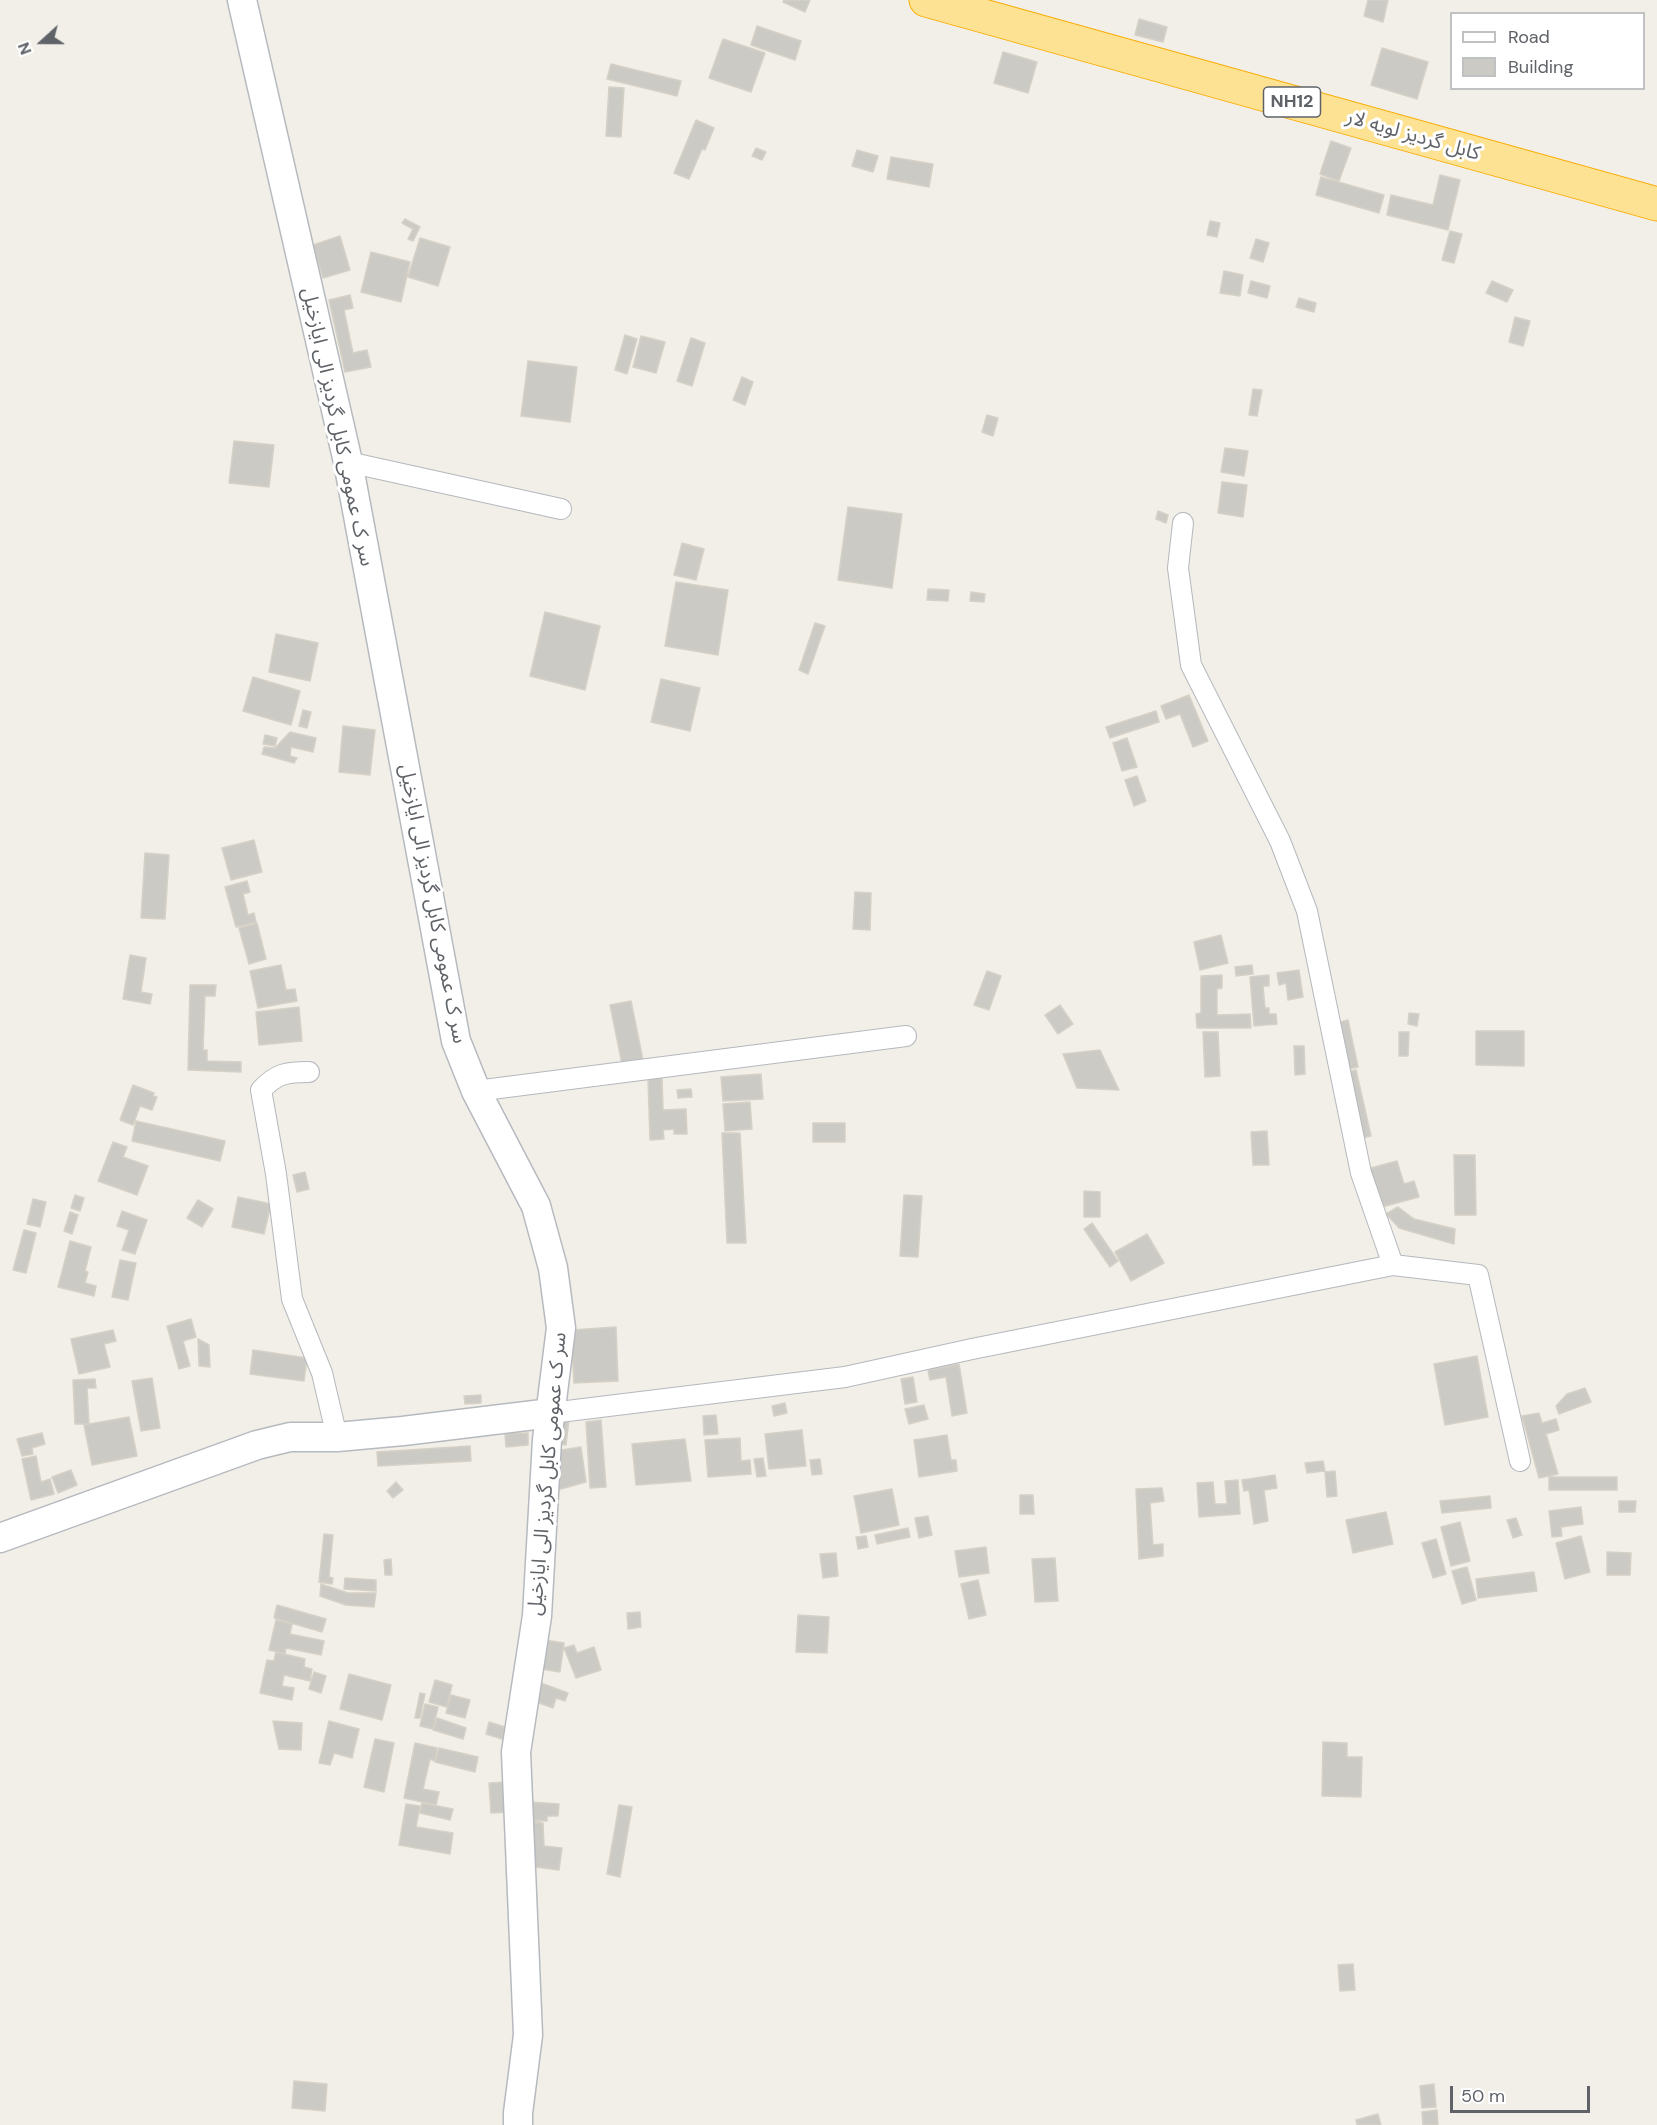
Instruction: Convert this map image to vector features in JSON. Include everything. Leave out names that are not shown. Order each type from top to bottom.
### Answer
[{"type":"highway","name":"کابل گردیز لویه لار","points":[[926,0],[1657,204]]},
{"type":"main road","name":"سر ک عمومی کابل گردیز الی ایازخیل","points":[[242,0],[348,462],[456,1041],[476,1091],[536,1206],[553,1268],[561,1328],[548,1440],[537,1616],[516,1752],[528,2035],[518,2125]]},
{"type":"main road","points":[[0,1538],[257,1445],[290,1437],[337,1437],[403,1431],[551,1413]]},
{"type":"street","points":[[348,462],[561,509]]},
{"type":"street","points":[[1183,523],[1178,568],[1191,665],[1280,841],[1307,911],[1361,1173],[1393,1265]]},
{"type":"street","points":[[476,1091],[906,1036]]},
{"type":"street","points":[[309,1072],[287,1072],[271,1079],[261,1090],[276,1174],[292,1299],[322,1373],[337,1437]]},
{"type":"street","points":[[551,1413],[845,1377],[972,1349],[1393,1265],[1478,1275],[1520,1461]]},
{"type":"building","points":[[784,0],[810,0],[805,12],[783,2]]},
{"type":"building","points":[[1368,0],[1388,0],[1383,22],[1364,16]]},
{"type":"building","points":[[1139,19],[1167,27],[1163,42],[1135,35]]},
{"type":"building","points":[[757,26],[801,41],[795,60],[751,45]]},
{"type":"building","points":[[723,39],[765,53],[751,92],[709,78]]},
{"type":"building","points":[[1382,48],[1428,62],[1417,99],[1371,85]]},
{"type":"building","points":[[1003,52],[1037,62],[1028,93],[994,83]]},
{"type":"building","points":[[611,64],[681,81],[677,96],[607,79]]},
{"type":"building","points":[[609,87],[624,88],[621,137],[606,136]]},
{"type":"building","points":[[696,120],[714,128],[689,179],[674,173]]},
{"type":"building","points":[[1331,141],[1351,148],[1339,181],[1320,174]]},
{"type":"building","points":[[756,148],[766,152],[762,160],[752,156]]},
{"type":"building","points":[[857,150],[878,156],[873,172],[852,166]]},
{"type":"building","points":[[891,157],[933,164],[929,187],[887,179]]},
{"type":"building","points":[[1440,175],[1460,180],[1448,230],[1387,215],[1391,195],[1433,205]]},
{"type":"building","points":[[1321,177],[1384,195],[1379,213],[1316,195]]},
{"type":"building","points":[[405,219],[420,227],[413,241],[408,239],[413,229],[402,223]]},
{"type":"building","points":[[1210,221],[1220,223],[1217,237],[1207,235]]},
{"type":"building","points":[[1450,231],[1462,234],[1454,263],[1442,260]]},
{"type":"building","points":[[340,236],[350,270],[323,278],[313,245]]},
{"type":"building","points":[[420,238],[450,247],[438,286],[408,277]]},
{"type":"building","points":[[1256,239],[1269,243],[1263,262],[1250,258]]},
{"type":"building","points":[[371,252],[410,262],[401,302],[361,292]]},
{"type":"building","points":[[1224,271],[1243,275],[1240,296],[1220,293]]},
{"type":"building","points":[[1251,281],[1270,286],[1267,298],[1248,293]]},
{"type":"building","points":[[1492,281],[1513,290],[1507,302],[1486,293]]},
{"type":"building","points":[[350,295],[353,308],[344,310],[353,353],[367,350],[371,367],[345,372],[329,300]]},
{"type":"building","points":[[1299,298],[1316,303],[1314,312],[1296,307]]},
{"type":"building","points":[[1515,317],[1530,321],[1523,346],[1509,342]]},
{"type":"building","points":[[625,335],[637,339],[627,374],[615,370]]},
{"type":"building","points":[[641,336],[665,342],[656,373],[633,367]]},
{"type":"building","points":[[691,338],[705,343],[692,386],[677,381]]},
{"type":"building","points":[[528,361],[577,367],[570,422],[521,416]]},
{"type":"building","points":[[742,377],[753,382],[745,405],[733,400]]},
{"type":"building","points":[[1253,389],[1262,390],[1257,416],[1249,415]]},
{"type":"building","points":[[987,415],[998,418],[993,436],[982,432]]},
{"type":"building","points":[[234,441],[274,445],[269,487],[229,483]]},
{"type":"building","points":[[1225,448],[1248,451],[1244,476],[1221,472]]},
{"type":"building","points":[[1222,482],[1247,485],[1243,517],[1218,513]]},
{"type":"building","points":[[848,507],[902,514],[892,588],[838,580]]},
{"type":"building","points":[[1158,511],[1168,515],[1166,523],[1156,519]]},
{"type":"building","points":[[682,543],[704,549],[696,580],[674,575]]},
{"type":"building","points":[[676,582],[728,590],[718,655],[665,646]]},
{"type":"building","points":[[928,589],[949,590],[948,601],[927,600]]},
{"type":"building","points":[[971,592],[985,594],[984,602],[970,601]]},
{"type":"building","points":[[545,612],[600,626],[585,690],[530,676]]},
{"type":"building","points":[[815,623],[825,626],[808,674],[799,670]]},
{"type":"building","points":[[276,634],[318,643],[310,681],[269,672]]},
{"type":"building","points":[[253,677],[300,691],[291,725],[243,711]]},
{"type":"building","points":[[661,679],[700,688],[690,731],[651,722]]},
{"type":"building","points":[[1189,695],[1208,741],[1193,747],[1180,714],[1166,719],[1161,706]]},
{"type":"building","points":[[303,710],[311,712],[307,728],[299,726]]},
{"type":"building","points":[[1156,711],[1159,722],[1110,738],[1106,727]]},
{"type":"building","points":[[343,726],[375,730],[370,775],[339,772]]},
{"type":"building","points":[[290,732],[316,738],[313,752],[291,747],[290,756],[297,758],[294,763],[262,754],[264,747],[275,748]]},
{"type":"building","points":[[265,735],[277,738],[275,746],[263,744]]},
{"type":"building","points":[[1127,738],[1137,767],[1122,771],[1113,743]]},
{"type":"building","points":[[1137,776],[1146,801],[1134,806],[1125,780]]},
{"type":"building","points":[[254,840],[262,872],[231,880],[222,848]]},
{"type":"building","points":[[145,853],[169,855],[165,919],[141,918]]},
{"type":"building","points":[[247,881],[250,892],[243,894],[248,915],[254,913],[256,922],[236,927],[225,887]]},
{"type":"building","points":[[855,892],[871,893],[870,930],[853,929]]},
{"type":"building","points":[[257,923],[266,959],[249,964],[239,928]]},
{"type":"building","points":[[1221,935],[1228,963],[1200,970],[1194,942]]},
{"type":"building","points":[[130,955],[146,958],[141,992],[152,994],[150,1004],[123,999]]},
{"type":"building","points":[[281,965],[286,990],[295,989],[297,1001],[258,1008],[250,971]]},
{"type":"building","points":[[1252,965],[1253,974],[1236,976],[1235,967]]},
{"type":"building","points":[[1299,970],[1303,997],[1288,1000],[1286,983],[1279,985],[1277,973]]},
{"type":"building","points":[[987,971],[1001,976],[989,1010],[974,1005]]},
{"type":"building","points":[[1222,975],[1222,988],[1217,989],[1217,1015],[1250,1014],[1251,1028],[1197,1028],[1196,1014],[1201,1013],[1201,976]]},
{"type":"building","points":[[1269,975],[1269,986],[1263,986],[1265,1008],[1269,1008],[1269,1014],[1276,1014],[1277,1024],[1254,1026],[1250,977]]},
{"type":"building","points":[[190,985],[216,985],[215,996],[205,996],[203,1050],[207,1050],[207,1061],[241,1062],[241,1072],[188,1070]]},
{"type":"building","points":[[631,1001],[643,1060],[622,1064],[610,1005]]},
{"type":"building","points":[[1060,1005],[1073,1024],[1058,1034],[1045,1015]]},
{"type":"building","points":[[299,1007],[302,1041],[259,1045],[256,1012]]},
{"type":"building","points":[[1409,1013],[1419,1014],[1417,1026],[1408,1024]]},
{"type":"building","points":[[1348,1020],[1358,1067],[1343,1070],[1333,1024]]},
{"type":"building","points":[[1476,1031],[1524,1031],[1524,1066],[1476,1065]]},
{"type":"building","points":[[1203,1032],[1218,1032],[1220,1076],[1205,1077]]},
{"type":"building","points":[[1399,1032],[1409,1032],[1408,1056],[1399,1056]]},
{"type":"building","points":[[1294,1046],[1304,1046],[1305,1074],[1295,1075]]},
{"type":"building","points":[[1100,1050],[1119,1090],[1077,1088],[1063,1054]]},
{"type":"building","points":[[1356,1070],[1371,1136],[1358,1139],[1342,1073]]},
{"type":"building","points":[[761,1074],[763,1099],[723,1101],[721,1077]]},
{"type":"building","points":[[662,1078],[663,1110],[686,1109],[687,1134],[674,1134],[674,1129],[663,1130],[664,1139],[650,1140],[648,1079]]},
{"type":"building","points":[[133,1085],[154,1093],[153,1096],[157,1097],[152,1110],[140,1106],[133,1125],[120,1120]]},
{"type":"building","points":[[691,1089],[692,1097],[678,1098],[677,1090]]},
{"type":"building","points":[[750,1102],[752,1129],[725,1131],[723,1104]]},
{"type":"building","points":[[136,1121],[225,1141],[220,1161],[132,1141]]},
{"type":"building","points":[[813,1123],[845,1123],[845,1142],[813,1142]]},
{"type":"building","points":[[1267,1131],[1269,1165],[1253,1165],[1251,1132]]},
{"type":"building","points":[[722,1133],[740,1133],[746,1243],[727,1243]]},
{"type":"building","points":[[113,1142],[127,1147],[123,1157],[148,1166],[137,1195],[98,1181]]},
{"type":"building","points":[[1454,1155],[1475,1155],[1476,1215],[1455,1215]]},
{"type":"building","points":[[1397,1161],[1404,1184],[1414,1181],[1419,1197],[1378,1208],[1367,1169]]},
{"type":"building","points":[[305,1172],[309,1189],[297,1192],[293,1175]]},
{"type":"building","points":[[1084,1191],[1100,1192],[1100,1217],[1084,1217]]},
{"type":"building","points":[[75,1195],[84,1198],[80,1211],[71,1208]]},
{"type":"building","points":[[904,1195],[922,1196],[918,1257],[900,1256]]},
{"type":"building","points":[[238,1197],[271,1204],[264,1234],[232,1227]]},
{"type":"building","points":[[33,1199],[46,1202],[40,1227],[27,1224]]},
{"type":"building","points":[[198,1200],[213,1209],[202,1227],[187,1218]]},
{"type":"building","points":[[1398,1207],[1414,1219],[1455,1229],[1454,1244],[1399,1228],[1386,1214]]},
{"type":"building","points":[[122,1211],[147,1220],[135,1254],[122,1250],[129,1230],[117,1226]]},
{"type":"building","points":[[70,1212],[78,1215],[72,1234],[64,1231]]},
{"type":"building","points":[[1092,1223],[1118,1261],[1110,1267],[1084,1229]]},
{"type":"building","points":[[24,1230],[36,1233],[26,1273],[13,1270]]},
{"type":"building","points":[[1147,1234],[1164,1263],[1131,1281],[1115,1252]]},
{"type":"building","points":[[70,1241],[91,1247],[85,1271],[88,1272],[85,1283],[96,1286],[94,1296],[58,1287]]},
{"type":"building","points":[[120,1260],[136,1263],[128,1300],[112,1297]]},
{"type":"building","points":[[191,1319],[196,1337],[183,1341],[190,1366],[179,1369],[167,1326]]},
{"type":"building","points":[[616,1327],[618,1381],[574,1383],[571,1330]]},
{"type":"building","points":[[113,1330],[116,1341],[104,1344],[110,1367],[79,1374],[71,1339]]},
{"type":"building","points":[[198,1339],[209,1345],[210,1367],[199,1366]]},
{"type":"building","points":[[253,1350],[307,1358],[304,1381],[250,1374]]},
{"type":"building","points":[[1477,1356],[1488,1417],[1445,1425],[1434,1364]]},
{"type":"building","points":[[959,1364],[967,1413],[952,1416],[946,1377],[930,1380],[928,1370]]},
{"type":"building","points":[[913,1377],[917,1402],[905,1404],[901,1379]]},
{"type":"building","points":[[152,1378],[160,1428],[141,1431],[132,1381]]},
{"type":"building","points":[[95,1379],[96,1388],[87,1388],[89,1424],[75,1424],[73,1380]]},
{"type":"building","points":[[1585,1388],[1591,1402],[1559,1414],[1556,1406],[1567,1394]]},
{"type":"building","points":[[481,1395],[481,1403],[465,1404],[464,1396]]},
{"type":"building","points":[[785,1403],[787,1413],[774,1416],[772,1406]]},
{"type":"building","points":[[924,1405],[928,1419],[909,1424],[905,1409]]},
{"type":"building","points":[[1539,1413],[1542,1423],[1556,1419],[1559,1430],[1546,1434],[1558,1474],[1539,1478],[1522,1416]]},
{"type":"building","points":[[716,1415],[718,1434],[704,1435],[703,1416]]},
{"type":"building","points":[[129,1417],[137,1456],[92,1465],[84,1425]]},
{"type":"building","points":[[555,1417],[569,1419],[566,1445],[551,1443]]},
{"type":"building","points":[[601,1420],[606,1487],[590,1488],[586,1422]]},
{"type":"building","points":[[802,1430],[806,1466],[769,1469],[765,1434]]},
{"type":"building","points":[[42,1433],[45,1444],[32,1448],[33,1454],[22,1456],[17,1439]]},
{"type":"building","points":[[528,1433],[528,1445],[506,1447],[505,1434]]},
{"type":"building","points":[[947,1435],[951,1460],[956,1460],[957,1471],[919,1477],[914,1440]]},
{"type":"building","points":[[740,1438],[741,1461],[750,1460],[751,1474],[708,1477],[705,1440]]},
{"type":"building","points":[[685,1439],[691,1481],[636,1485],[632,1444]]},
{"type":"building","points":[[470,1446],[471,1461],[378,1466],[377,1452]]},
{"type":"building","points":[[581,1447],[586,1482],[550,1492],[555,1451]]},
{"type":"building","points":[[36,1456],[41,1482],[50,1479],[54,1494],[31,1500],[22,1459]]},
{"type":"building","points":[[763,1458],[766,1476],[757,1477],[754,1459]]},
{"type":"building","points":[[820,1459],[822,1474],[812,1475],[810,1460]]},
{"type":"building","points":[[1323,1461],[1325,1471],[1307,1473],[1305,1463]]},
{"type":"building","points":[[71,1470],[77,1485],[58,1493],[52,1477]]},
{"type":"building","points":[[1335,1471],[1337,1496],[1327,1497],[1325,1472]]},
{"type":"building","points":[[1275,1475],[1277,1488],[1264,1490],[1268,1521],[1254,1524],[1249,1490],[1244,1491],[1242,1480]]},
{"type":"building","points":[[1549,1477],[1617,1477],[1617,1490],[1549,1490]]},
{"type":"building","points":[[1238,1480],[1240,1514],[1199,1517],[1197,1483],[1213,1482],[1215,1504],[1227,1504],[1225,1481]]},
{"type":"building","points":[[396,1482],[403,1490],[393,1498],[387,1491]]},
{"type":"building","points":[[1162,1488],[1164,1501],[1150,1503],[1153,1545],[1163,1544],[1163,1556],[1139,1559],[1136,1489]]},
{"type":"building","points":[[892,1489],[899,1525],[861,1533],[854,1496]]},
{"type":"building","points":[[1020,1495],[1033,1495],[1034,1514],[1020,1514]]},
{"type":"building","points":[[1490,1496],[1491,1508],[1442,1513],[1440,1501]]},
{"type":"building","points":[[1619,1501],[1636,1501],[1635,1512],[1619,1512]]},
{"type":"building","points":[[1581,1507],[1583,1524],[1561,1527],[1562,1536],[1552,1537],[1549,1511]]},
{"type":"building","points":[[1386,1512],[1393,1544],[1353,1553],[1346,1520]]},
{"type":"building","points":[[928,1516],[932,1535],[919,1538],[915,1518]]},
{"type":"building","points":[[1516,1518],[1522,1535],[1513,1538],[1507,1520]]},
{"type":"building","points":[[1460,1522],[1470,1561],[1451,1566],[1441,1527]]},
{"type":"building","points":[[908,1528],[910,1537],[877,1544],[875,1535]]},
{"type":"building","points":[[324,1534],[333,1535],[329,1577],[333,1578],[332,1584],[319,1582]]},
{"type":"building","points":[[866,1536],[868,1547],[858,1549],[856,1537]]},
{"type":"building","points":[[1581,1536],[1590,1572],[1565,1579],[1556,1543]]},
{"type":"building","points":[[1436,1539],[1446,1574],[1433,1578],[1422,1543]]},
{"type":"building","points":[[986,1547],[989,1573],[959,1577],[955,1551]]},
{"type":"building","points":[[1607,1552],[1631,1553],[1630,1575],[1607,1575]]},
{"type":"building","points":[[836,1553],[838,1576],[823,1578],[820,1554]]},
{"type":"building","points":[[1055,1558],[1058,1601],[1035,1602],[1032,1559]]},
{"type":"building","points":[[391,1559],[392,1575],[385,1575],[384,1560]]},
{"type":"building","points":[[1467,1567],[1476,1600],[1462,1604],[1452,1571]]},
{"type":"building","points":[[1534,1572],[1537,1591],[1478,1598],[1476,1579]]},
{"type":"building","points":[[345,1578],[376,1580],[376,1591],[344,1589]]},
{"type":"building","points":[[978,1580],[986,1615],[969,1619],[961,1584]]},
{"type":"building","points":[[321,1584],[348,1593],[376,1593],[374,1607],[346,1605],[320,1596]]},
{"type":"building","points":[[277,1605],[326,1619],[322,1632],[274,1618]]},
{"type":"building","points":[[640,1612],[641,1627],[628,1629],[627,1613]]},
{"type":"building","points":[[798,1615],[829,1617],[827,1653],[796,1652]]},
{"type":"building","points":[[276,1620],[292,1624],[290,1634],[324,1641],[321,1655],[286,1648],[285,1654],[269,1650]]},
{"type":"building","points":[[545,1640],[564,1643],[560,1672],[541,1669]]},
{"type":"building","points":[[574,1645],[577,1653],[594,1647],[601,1670],[576,1678],[564,1648]]},
{"type":"building","points":[[276,1652],[305,1659],[304,1667],[312,1669],[310,1681],[284,1675],[282,1686],[294,1688],[292,1700],[260,1693],[267,1660],[274,1661]]},
{"type":"building","points":[[314,1672],[326,1676],[321,1693],[309,1689]]},
{"type":"building","points":[[349,1674],[391,1685],[382,1720],[340,1709]]},
{"type":"building","points":[[435,1680],[452,1685],[447,1707],[429,1702]]},
{"type":"building","points":[[541,1683],[568,1693],[565,1701],[556,1698],[553,1708],[534,1701]]},
{"type":"building","points":[[420,1693],[425,1694],[420,1718],[415,1718]]},
{"type":"building","points":[[451,1695],[470,1700],[465,1718],[446,1713]]},
{"type":"building","points":[[425,1704],[438,1707],[433,1729],[420,1726]]},
{"type":"building","points":[[437,1718],[466,1728],[463,1739],[433,1730]]},
{"type":"building","points":[[273,1721],[302,1723],[301,1750],[279,1749]]},
{"type":"building","points":[[329,1721],[359,1729],[352,1758],[334,1753],[330,1765],[319,1763]]},
{"type":"building","points":[[489,1722],[505,1727],[502,1739],[486,1734]]},
{"type":"building","points":[[375,1739],[394,1743],[384,1792],[364,1787]]},
{"type":"building","points":[[1323,1742],[1347,1743],[1347,1757],[1362,1757],[1361,1797],[1322,1796]]},
{"type":"building","points":[[415,1743],[437,1748],[435,1761],[430,1759],[423,1789],[439,1792],[436,1805],[404,1798]]},
{"type":"building","points":[[439,1748],[478,1757],[475,1772],[435,1762]]},
{"type":"building","points":[[507,1782],[509,1812],[491,1813],[489,1783]]},
{"type":"building","points":[[529,1802],[559,1804],[558,1816],[547,1816],[547,1821],[529,1820]]},
{"type":"building","points":[[422,1803],[453,1809],[450,1820],[420,1813]]},
{"type":"building","points":[[406,1804],[420,1806],[416,1827],[453,1833],[450,1854],[399,1845]]},
{"type":"building","points":[[619,1805],[632,1807],[620,1877],[607,1874]]},
{"type":"building","points":[[529,1821],[543,1823],[544,1846],[562,1848],[559,1870],[528,1866]]},
{"type":"building","points":[[1353,1964],[1355,1990],[1340,1991],[1338,1965]]},
{"type":"building","points":[[294,2081],[327,2084],[325,2111],[292,2108]]},
{"type":"building","points":[[1434,2084],[1436,2107],[1422,2108],[1420,2086]]},
{"type":"building","points":[[1437,2110],[1438,2125],[1423,2125],[1422,2112]]},
{"type":"building","points":[[1378,2114],[1381,2125],[1357,2125],[1356,2120]]}]
